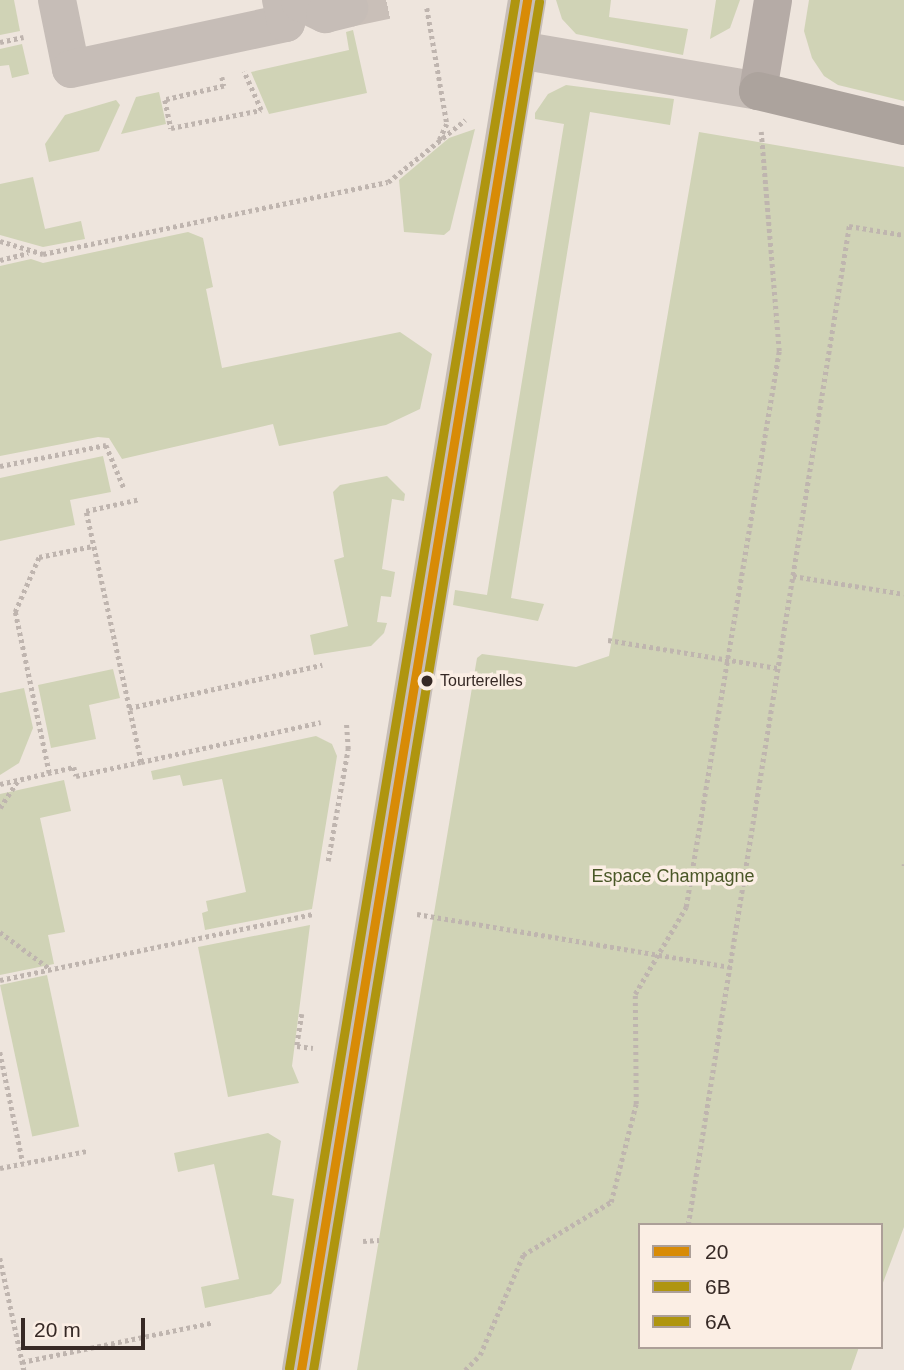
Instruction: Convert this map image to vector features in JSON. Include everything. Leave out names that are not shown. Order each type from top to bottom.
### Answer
[{"type":"highway","points":[[758,91],[904,126]]},
{"type":"main road","points":[[758,91],[773,0]]},
{"type":"street","points":[[57,0],[71,69],[286,23],[291,2],[325,14],[349,8]]},
{"type":"street","points":[[301,1370],[527,0]]},
{"type":"street","points":[[519,50],[758,91]]},
{"type":"path","points":[[427,8],[447,124],[439,142]]},
{"type":"path","points":[[0,42],[31,36]]},
{"type":"path","points":[[213,38],[224,86],[165,100],[171,128],[261,110],[247,87]]},
{"type":"path","points":[[465,1370],[480,1355],[523,1255],[611,1202],[636,1104],[635,994],[655,954],[686,907],[725,659],[779,351],[758,91]]},
{"type":"path","points":[[0,242],[28,252],[43,254],[388,182],[474,113]]},
{"type":"path","points":[[688,1223],[849,226],[904,235]]},
{"type":"path","points":[[0,261],[28,252]]},
{"type":"path","points":[[0,466],[107,445],[124,488]]},
{"type":"path","points":[[140,499],[86,512],[141,762]]},
{"type":"path","points":[[49,773],[15,612],[39,557],[93,546]]},
{"type":"path","points":[[793,576],[904,594]]},
{"type":"path","points":[[608,640],[778,668]]},
{"type":"path","points":[[129,708],[322,665]]},
{"type":"path","points":[[0,784],[74,767],[76,776],[321,722]]},
{"type":"path","points":[[328,862],[348,749],[346,722]]},
{"type":"path","points":[[0,808],[18,780]]},
{"type":"path","points":[[0,980],[314,914]]},
{"type":"path","points":[[433,917],[730,967]]},
{"type":"path","points":[[0,932],[50,970]]},
{"type":"path","points":[[302,1014],[297,1046],[322,1050]]},
{"type":"path","points":[[0,1052],[23,1163]]},
{"type":"path","points":[[0,1168],[87,1150]]},
{"type":"path","points":[[0,1258],[24,1370]]},
{"type":"path","points":[[22,1362],[211,1324]]},
{"type":"green space","points":[[0,0],[14,0],[20,31],[0,35]]},
{"type":"green space","points":[[556,0],[611,0],[609,17],[688,29],[683,55],[576,34],[562,19]]},
{"type":"green space","points":[[716,0],[740,0],[730,28],[710,39]]},
{"type":"green space","points":[[809,0],[904,0],[904,101],[838,85],[824,76],[812,58],[804,31]]},
{"type":"green space","points":[[353,30],[367,93],[269,114],[251,72],[349,50],[346,32]]},
{"type":"green space","points":[[22,44],[29,74],[12,78],[9,65],[0,66],[0,49]]},
{"type":"green space","points":[[566,85],[674,99],[670,125],[590,112],[511,598],[544,604],[538,621],[453,605],[455,590],[487,595],[564,124],[535,119],[535,113],[548,94]]},
{"type":"green space","points":[[159,92],[166,124],[121,134],[136,97]]},
{"type":"green space","points":[[116,100],[120,105],[99,151],[49,162],[45,144],[65,115]]},
{"type":"green space","points":[[475,129],[450,230],[444,235],[404,232],[399,180],[449,138]]},
{"type":"green space","name":"Espace Champagne","points":[[699,132],[904,167],[904,1227],[883,1283],[883,1223],[638,1223],[638,1349],[858,1349],[851,1370],[357,1370],[477,658],[482,654],[576,667],[609,656]]},
{"type":"green space","points":[[33,177],[45,229],[81,221],[85,239],[43,247],[0,235],[0,184]]},
{"type":"green space","points":[[188,232],[203,238],[213,287],[206,289],[222,368],[400,332],[432,354],[420,409],[386,425],[279,446],[273,424],[122,459],[109,438],[98,437],[0,456],[0,266],[31,259],[43,263]]},
{"type":"green space","points":[[103,456],[111,492],[70,500],[75,525],[0,541],[0,478]]},
{"type":"green space","points":[[387,476],[405,494],[404,501],[392,499],[382,569],[395,572],[391,597],[381,596],[377,622],[387,623],[384,633],[371,646],[314,655],[310,635],[348,626],[334,560],[344,557],[333,492],[340,485]]},
{"type":"green space","points":[[113,669],[120,698],[89,705],[96,739],[51,748],[38,685]]},
{"type":"green space","points":[[24,688],[33,728],[19,763],[0,775],[0,693]]},
{"type":"green space","points":[[316,736],[332,744],[337,756],[312,909],[205,930],[202,913],[208,911],[206,901],[246,892],[222,779],[183,786],[180,775],[153,780],[151,771]]},
{"type":"green space","points":[[64,780],[71,811],[40,818],[65,932],[48,935],[54,964],[0,975],[0,794]]},
{"type":"green space","points":[[310,925],[292,1066],[299,1083],[228,1097],[198,947]]},
{"type":"green space","points":[[47,975],[79,1127],[32,1137],[0,985]]},
{"type":"green space","points":[[268,1133],[281,1141],[272,1195],[294,1199],[281,1283],[271,1294],[205,1308],[201,1287],[239,1279],[214,1164],[178,1172],[174,1153]]},
{"type":"tunnel","points":[[349,8],[388,0]]},
{"type":"transit line","name":"6A","points":[[289,1368],[515,0]]},
{"type":"transit line","name":"20","points":[[301,1370],[527,0]]},
{"type":"transit line","name":"6B","points":[[313,1370],[539,2]]},
{"type":"place","name":"Tourterelles","points":[[427,681]]}]
